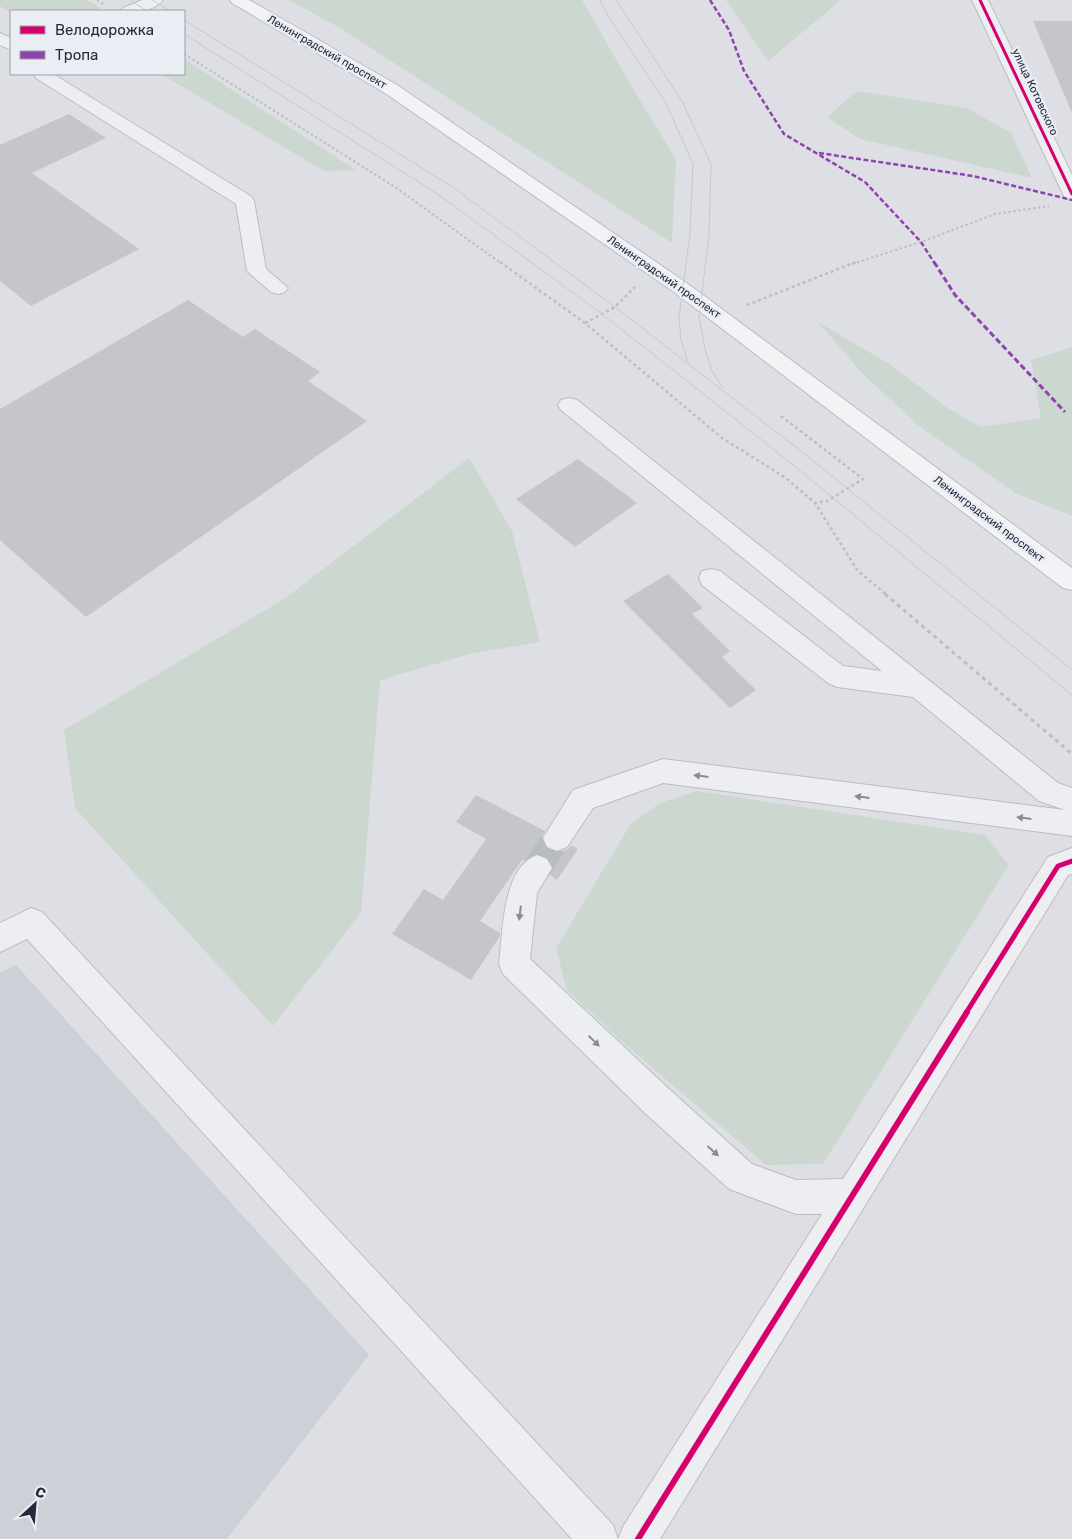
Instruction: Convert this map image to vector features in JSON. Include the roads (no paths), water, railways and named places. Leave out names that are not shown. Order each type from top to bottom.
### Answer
[{"type":"main road","name":"Ленинградский проспект","points":[[238,0],[391,89],[681,288],[1072,581]]},
{"type":"street","points":[[131,10],[155,0]]},
{"type":"street","name":"улица Котовского","points":[[980,0],[1072,194]]},
{"type":"street","points":[[44,75],[245,201],[257,271],[278,288]]},
{"type":"street","points":[[569,405],[1049,792],[1072,800]]},
{"type":"street","points":[[711,578],[837,676],[920,687]]},
{"type":"street","points":[[557,838],[583,799],[663,771],[1072,823]]},
{"type":"street","points":[[638,1539],[1058,866],[1072,861]]},
{"type":"street","points":[[537,868],[524,890],[514,964],[657,1102],[742,1176],[796,1197],[852,1196]]},
{"type":"street","points":[[0,938],[31,922],[599,1539]]},
{"type":"tunnel","points":[[537,868],[557,838]]},
{"type":"tram line","points":[[130,0],[145,10]]},
{"type":"tram line","points":[[152,0],[168,10]]},
{"type":"tram line","points":[[600,0],[608,16],[666,103],[693,164],[690,234],[679,317],[681,340],[689,364]]},
{"type":"tram line","points":[[616,0],[682,101],[711,164],[709,235],[699,317],[705,349],[712,371],[723,388]]},
{"type":"tram line","points":[[185,21],[454,188],[689,364]]},
{"type":"tram line","points":[[185,35],[439,195],[602,314],[787,460],[1072,695]]},
{"type":"tram line","points":[[689,364],[806,455],[1072,670]]}]
